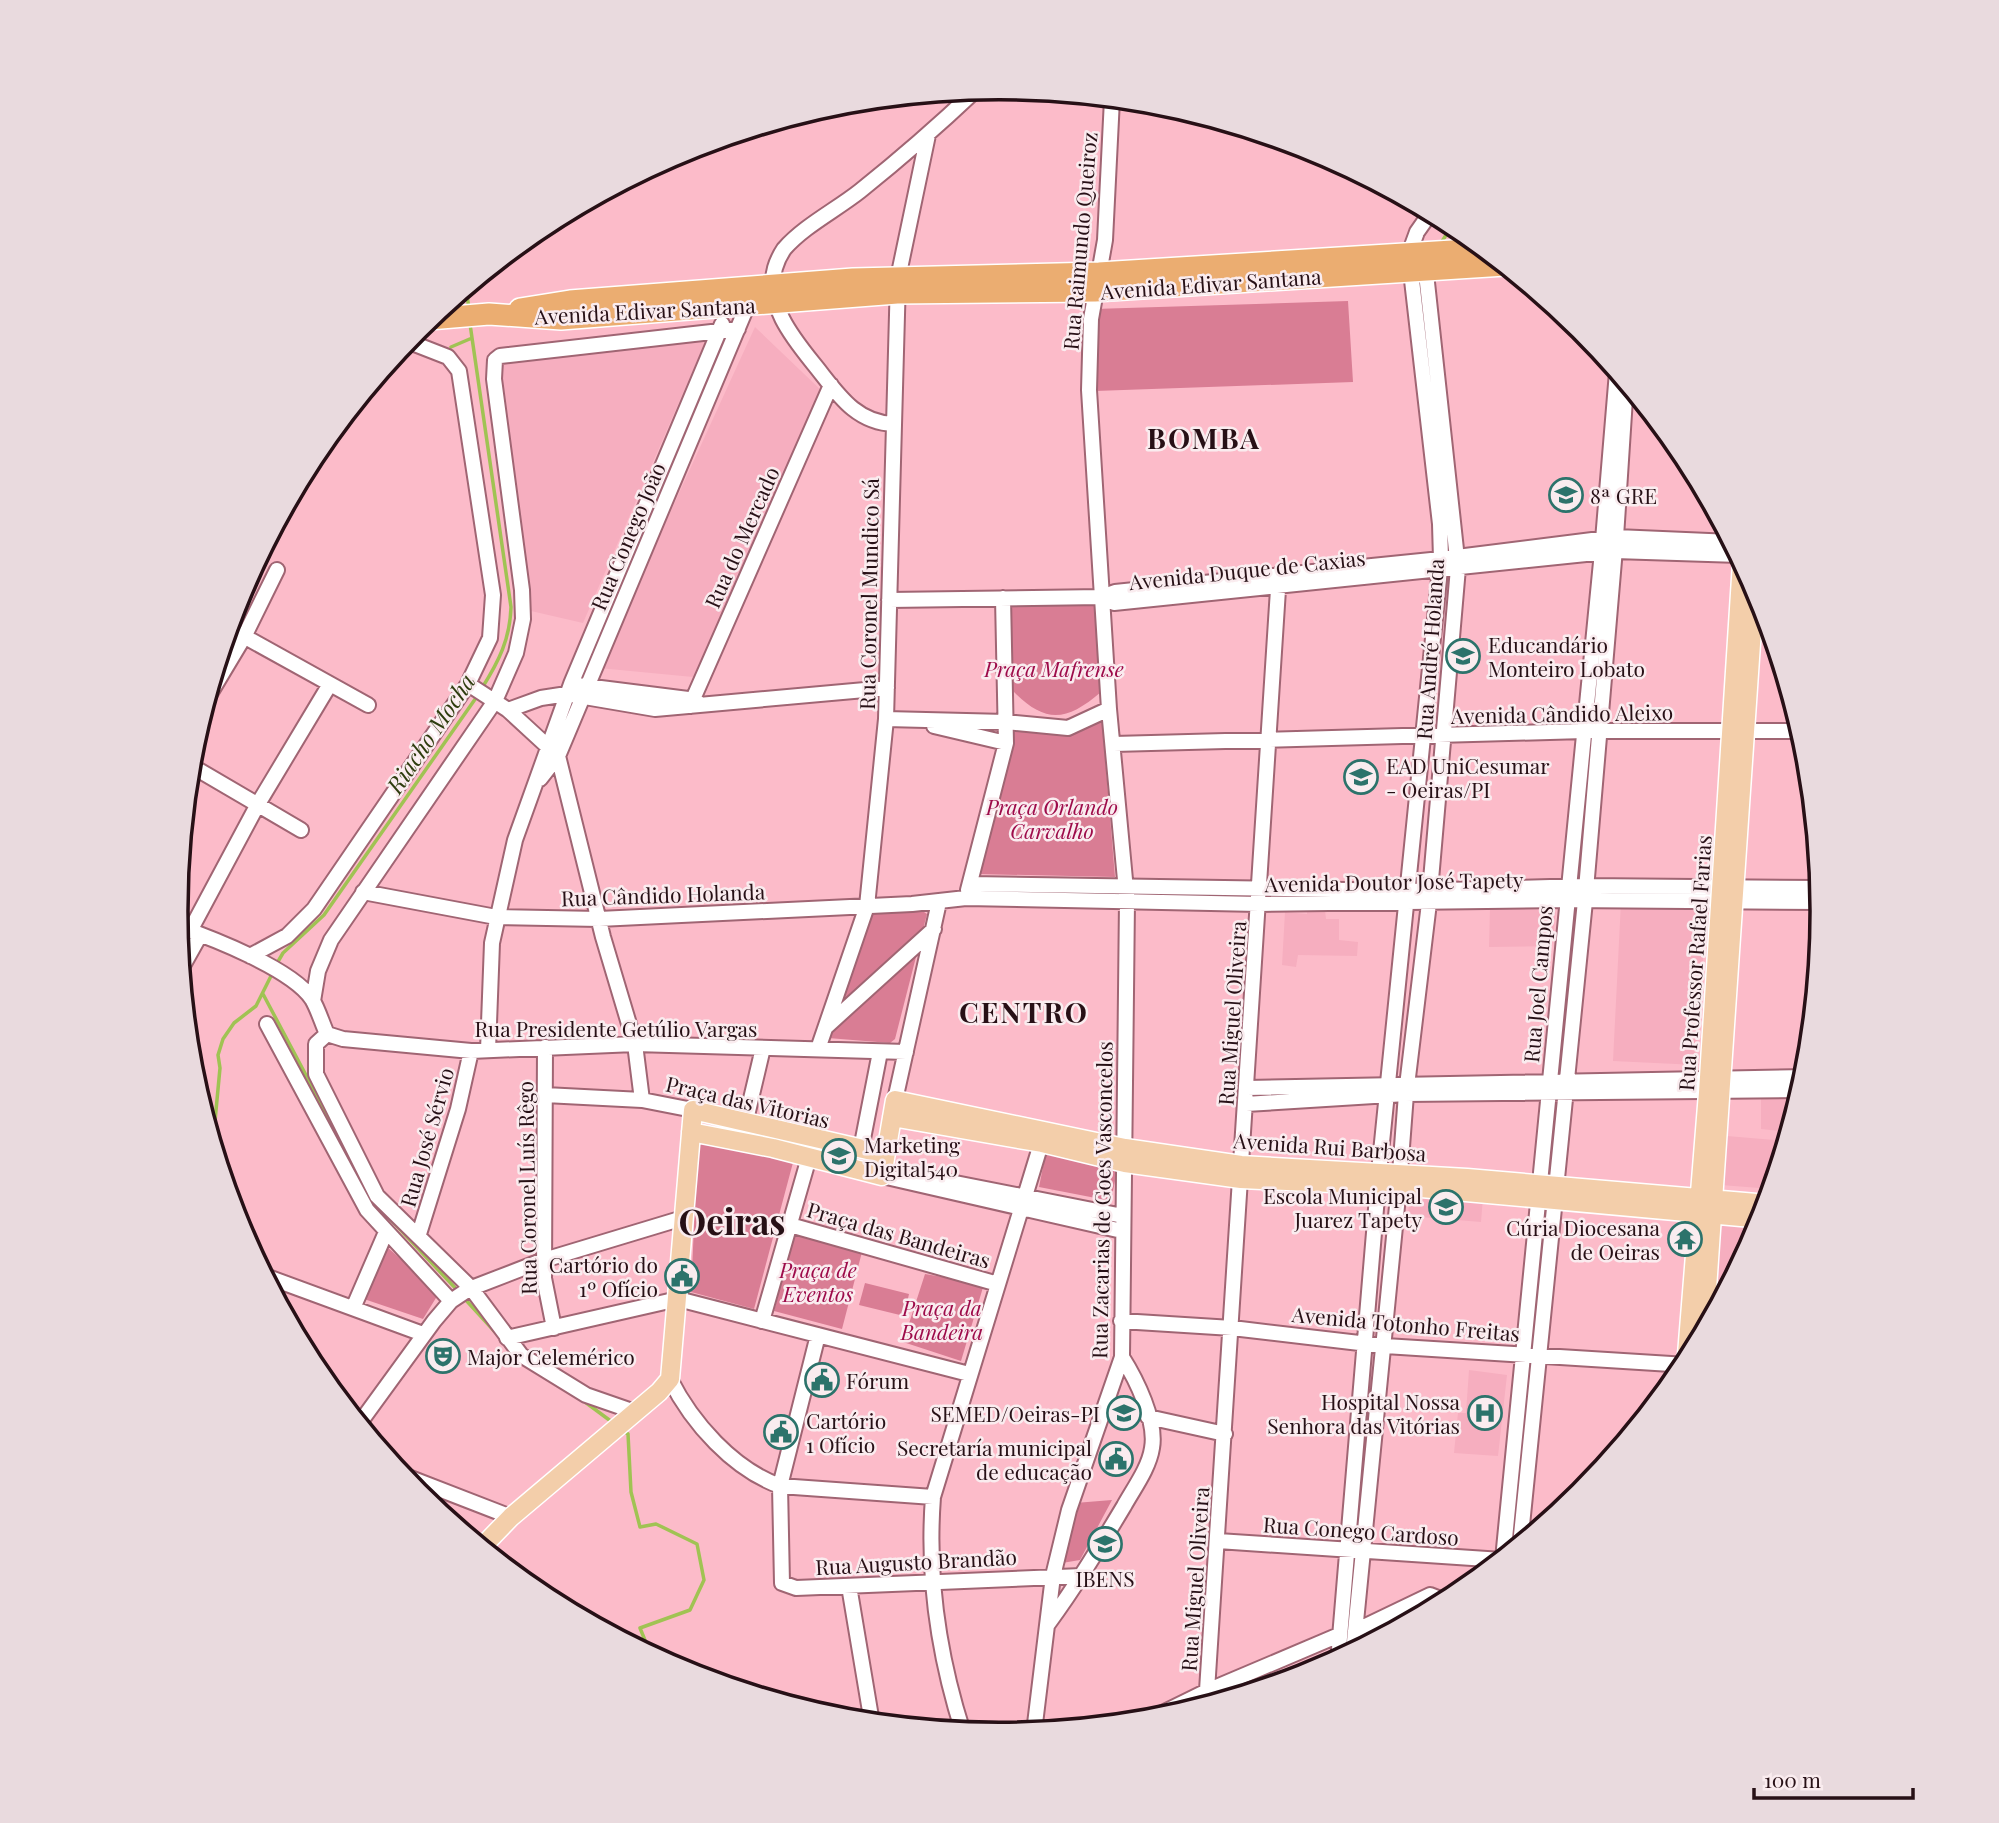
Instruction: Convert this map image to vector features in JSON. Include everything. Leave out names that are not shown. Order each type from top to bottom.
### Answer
[{"type":"highway","name":"Avenida Edivar Santana","points":[[447,317],[570,301],[737,300],[774,293],[898,286],[1097,282],[1470,251]]},
{"type":"highway","name":"Avenida Edivar Santana","points":[[1417,257],[1489,264]]},
{"type":"main road","name":"Rua Professor Rafael Farias","points":[[1739,731],[1742,584]]},
{"type":"main road","name":"Rua Professor Rafael Farias","points":[[1690,1337],[1706,1206],[1739,731],[1752,610]]},
{"type":"main road","name":"Avenida Rui Barbosa","points":[[893,1108],[1125,1155],[1241,1172],[1379,1178],[1706,1206],[1756,1204]]},
{"type":"main road","points":[[691,1132],[809,1157],[880,1168],[893,1108]]},
{"type":"main road","name":"Praça das Vitorias","points":[[693,1110],[861,1149],[880,1168]]},
{"type":"main road","points":[[487,1541],[511,1517],[632,1415],[670,1379],[693,1110]]},
{"type":"main road","name":"Rua Professor Rafael Farias","points":[[1704,1313],[1706,1206]]},
{"type":"main road","name":"Avenida Rui Barbosa","points":[[1706,1206],[1751,1216]]},
{"type":"street","points":[[894,424],[862,416],[851,409],[831,385],[781,318],[774,293],[774,272],[785,249],[928,135],[965,101]]},
{"type":"street","name":"Rua Raimundo Queiroz","points":[[1101,597],[1089,390],[1097,282],[1105,240],[1112,108]]},
{"type":"street","name":"Rua Coronel Mundico Sá","points":[[818,1049],[867,906],[887,719],[898,286],[928,135]]},
{"type":"street","points":[[1417,257],[1428,223]]},
{"type":"street","name":"Rua André Holanda","points":[[1354,1642],[1385,1346],[1407,1089],[1430,896],[1457,562],[1417,257]]},
{"type":"street","name":"Rua André Holanda","points":[[1338,1649],[1387,1090],[1441,564],[1440,524],[1417,257]]},
{"type":"street","name":"Rua Conego João","points":[[577,690],[665,502],[738,329],[737,300]]},
{"type":"street","name":"Rua Conego João","points":[[488,1050],[489,973],[496,917],[515,840],[553,751],[650,497],[720,330],[737,300]]},
{"type":"street","points":[[308,996],[322,958],[363,892],[494,700],[516,653],[523,619],[522,590],[494,379],[495,360],[500,356],[738,329]]},
{"type":"street","points":[[250,956],[286,936],[314,909],[469,685],[485,652],[494,611],[462,383],[453,361],[418,346]]},
{"type":"street","name":"Rua Joel Campos","points":[[1609,545],[1616,384]]},
{"type":"street","name":"Rua do Mercado","points":[[691,703],[831,385]]},
{"type":"street","name":"Rua Joel Campos","points":[[1521,1533],[1542,1354],[1549,1087],[1567,893],[1591,731],[1625,394]]},
{"type":"street","points":[[650,497],[665,502]]},
{"type":"street","name":"Avenida Duque de Caxias","points":[[888,600],[1101,597],[1114,603],[1278,581],[1609,545],[1722,542]]},
{"type":"street","name":"Avenida Duque de Caxias","points":[[1609,545],[1729,554]]},
{"type":"street","points":[[226,667],[277,570]]},
{"type":"street","name":"Rua Miguel Oliveira","points":[[1206,1697],[1226,1434],[1278,581]]},
{"type":"street","name":"Rua Zacarias de Goes Vasconcelos","points":[[1035,1722],[1053,1576],[1069,1510],[1122,1357],[1126,894],[1101,597]]},
{"type":"street","points":[[968,891],[1006,743],[1003,598]]},
{"type":"street","points":[[238,633],[368,705]]},
{"type":"street","points":[[330,684],[258,804],[189,930],[250,956],[308,996],[327,1034],[316,1044],[316,1074],[372,1189],[419,1234],[462,1294]]},
{"type":"street","points":[[469,685],[508,710],[553,751],[635,1044],[642,1100]]},
{"type":"street","points":[[508,710],[526,702],[577,690],[645,709],[887,688]]},
{"type":"street","points":[[887,719],[1006,722],[1068,727],[1109,709]]},
{"type":"street","points":[[905,719],[1006,743]]},
{"type":"street","name":"Rua Joel Campos","points":[[1503,1548],[1522,1353],[1565,1087],[1585,893],[1591,731]]},
{"type":"street","name":"Avenida Cândido Aleixo","points":[[1114,744],[1591,731],[1791,732]]},
{"type":"street","points":[[200,771],[301,830]]},
{"type":"street","name":"Avenida Doutor José Tapety","points":[[1126,894],[1259,888],[1409,896],[1585,893],[1728,895],[1811,901]]},
{"type":"street","name":"Avenida Doutor José Tapety","points":[[1728,895],[1811,889]]},
{"type":"street","name":"Rua Cândido Holanda","points":[[363,892],[496,917],[599,919],[939,902],[968,891]]},
{"type":"street","name":"Avenida Doutor José Tapety","points":[[968,891],[1126,894],[1259,904],[1409,896]]},
{"type":"street","points":[[893,1108],[939,902]]},
{"type":"street","points":[[825,1028],[934,929]]},
{"type":"street","points":[[267,1024],[355,1191],[386,1232],[462,1294],[521,1355],[558,1380],[632,1415]]},
{"type":"street","name":"Rua Presidente Getúlio Vargas","points":[[327,1034],[343,1039],[471,1051],[635,1044],[906,1052]]},
{"type":"street","name":"Rua Coronel Luís Rêgo","points":[[545,1047],[544,1260],[546,1292],[554,1328]]},
{"type":"street","points":[[741,1141],[763,1048]]},
{"type":"street","name":"Rua José Sérvio","points":[[419,1234],[460,1099],[471,1051]]},
{"type":"street","points":[[861,1149],[880,1052]]},
{"type":"street","points":[[1715,1085],[1794,1078]]},
{"type":"street","points":[[1246,1104],[1407,1089],[1715,1085],[1792,1089]]},
{"type":"street","points":[[1247,1088],[1387,1090]]},
{"type":"street","name":"Praça das Vitorias","points":[[545,1095],[642,1100],[693,1110]]},
{"type":"street","points":[[960,1722],[941,1653],[934,1581],[933,1497],[1043,1137]]},
{"type":"street","points":[[762,1321],[814,1139]]},
{"type":"street","points":[[880,1168],[1025,1203],[1122,1231]]},
{"type":"street","points":[[1025,1203],[1123,1216]]},
{"type":"street","points":[[364,1417],[424,1334],[462,1294],[544,1260],[683,1218]]},
{"type":"street","name":"Praça das Bandeiras","points":[[790,1225],[998,1284]]},
{"type":"street","points":[[354,1306],[386,1232]]},
{"type":"street","points":[[276,1280],[354,1306],[424,1334]]},
{"type":"street","points":[[507,1338],[678,1300],[969,1374]]},
{"type":"street","name":"Avenida Totonho Freitas","points":[[1121,1321],[1232,1328],[1385,1346],[1542,1354],[1672,1365]]},
{"type":"street","points":[[780,1486],[818,1335]]},
{"type":"street","points":[[1046,1627],[1082,1577],[1148,1462],[1153,1434],[1141,1392],[1122,1357]]},
{"type":"street","points":[[670,1379],[694,1417],[734,1460],[755,1476],[780,1486],[933,1497]]},
{"type":"street","points":[[1148,1418],[1226,1434]]},
{"type":"street","points":[[425,1484],[511,1517]]},
{"type":"street","name":"Rua Augusto Brandão","points":[[780,1486],[782,1583],[796,1588],[1053,1576],[1082,1577]]},
{"type":"street","name":"Rua Conego Cardoso","points":[[1218,1541],[1489,1559]]},
{"type":"street","points":[[849,1586],[870,1712]]},
{"type":"street","points":[[1355,1631],[1430,1595],[1433,1596]]},
{"type":"street","points":[[1211,1696],[1339,1635]]},
{"type":"shaded area","points":[[755,327],[823,392],[767,521],[693,677],[599,668]]},
{"type":"shaded area","points":[[706,340],[583,623],[531,611],[498,364],[600,349]]},
{"type":"shaded area","points":[[1621,902],[1706,906],[1697,1065],[1613,1061]]},
{"type":"shaded area","points":[[1307,908],[1325,910],[1326,919],[1339,919],[1339,940],[1358,942],[1357,956],[1298,955],[1296,967],[1282,965],[1285,912],[1307,914]]},
{"type":"shaded area","points":[[1490,908],[1556,910],[1552,946],[1489,947]]},
{"type":"shaded area","points":[[1791,1092],[1781,1131],[1761,1129],[1761,1093]]},
{"type":"shaded area","points":[[1727,1136],[1778,1140],[1762,1188],[1721,1185]]},
{"type":"shaded area","name":"Escola Municipal Juarez Tapety","points":[[1410,1191],[1483,1197],[1481,1222],[1408,1216]]},
{"type":"shaded area","points":[[1718,1217],[1748,1224],[1728,1271],[1713,1297]]},
{"type":"shaded area","name":"Hospital Nossa Senhora das Vitórias","points":[[1469,1370],[1507,1375],[1498,1456],[1454,1453],[1458,1413],[1466,1413]]},
{"type":"green space","points":[[1348,301],[1353,382],[1095,391],[1094,309]]},
{"type":"green space","name":"Praça Mafrense","points":[[1017,600],[1094,604],[1101,692],[1077,709],[1056,715],[1035,709],[1012,690],[1009,607]]},
{"type":"green space","name":"Praça Orlando Carvalho","points":[[1102,720],[1115,877],[976,874],[1014,727],[1066,733],[1084,729]]},
{"type":"green space","points":[[873,904],[912,904],[927,914],[895,1039],[890,1043],[828,1038]]},
{"type":"green space","points":[[698,1138],[795,1155],[754,1309],[691,1292]]},
{"type":"green space","points":[[1047,1147],[1119,1161],[1111,1201],[1039,1187]]},
{"type":"green space","name":"Praça de Eventos","points":[[794,1234],[862,1252],[842,1329],[774,1311]]},
{"type":"green space","points":[[386,1246],[439,1293],[423,1319],[361,1298]]},
{"type":"green space","name":"Praça da Bandeira","points":[[925,1274],[984,1284],[961,1361],[903,1342]]},
{"type":"green space","points":[[865,1283],[909,1294],[904,1316],[859,1305]]},
{"type":"green space","points":[[1112,1500],[1080,1560],[1056,1564],[1075,1503]]},
{"type":"waterway","points":[[1441,243],[1446,235]]},
{"type":"waterway","points":[[1421,289],[1422,304]]},
{"type":"waterway","name":"Riacho Mocha","points":[[467,298],[469,309]]},
{"type":"waterway","name":"Riacho Mocha","points":[[470,324],[511,607],[503,649],[482,688]]},
{"type":"waterway","points":[[451,347],[472,338]]},
{"type":"waterway","name":"Riacho Mocha","points":[[276,965],[283,953],[324,915],[478,695]]},
{"type":"waterway","name":"Riacho Mocha","points":[[215,1122],[220,1068],[218,1055],[223,1039],[234,1023],[256,1006],[273,972]]},
{"type":"waterway","points":[[263,994],[372,1200]]},
{"type":"waterway","points":[[380,1208],[459,1292]]},
{"type":"waterway","points":[[464,1298],[496,1333]]},
{"type":"waterway","points":[[1534,1329],[1534,1342]]},
{"type":"waterway","points":[[585,1402],[612,1422]]},
{"type":"waterway","points":[[621,1429],[628,1434],[631,1492],[640,1527],[656,1524],[697,1544],[704,1580],[690,1610],[640,1628],[646,1643]]},
{"type":"place","name":"8ª GRE","points":[[1566,495]]},
{"type":"place","name":"Educandário Monteiro Lobato","points":[[1463,656]]},
{"type":"place","name":"EAD UniCesumar - Oeiras/PI","points":[[1361,777]]},
{"type":"place","name":"Marketing Digital540","points":[[839,1156]]},
{"type":"place","name":"Escola Municipal Juarez Tapety","points":[[1446,1207]]},
{"type":"place","name":"Cúria Diocesana de Oeiras","points":[[1685,1239]]},
{"type":"place","name":"Cartório do 1º Ofício","points":[[682,1276]]},
{"type":"place","name":"Major Celemérico","points":[[443,1356]]},
{"type":"place","name":"Fórum","points":[[822,1380]]},
{"type":"place","name":"SEMED/Oeiras-PI","points":[[1124,1413]]},
{"type":"place","name":"Hospital Nossa Senhora das Vitórias","points":[[1485,1413]]},
{"type":"place","name":"Cartório 1 Ofício","points":[[781,1432]]},
{"type":"place","name":"Secretaría municipal de educação","points":[[1116,1459]]},
{"type":"place","name":"IBENS","points":[[1105,1544]]},
{"type":"district","name":"BOMBA","points":[[1204,437]]},
{"type":"district","name":"CENTRO","points":[[1024,1011]]},
{"type":"district","name":"Oeiras","points":[[732,1220]]}]
